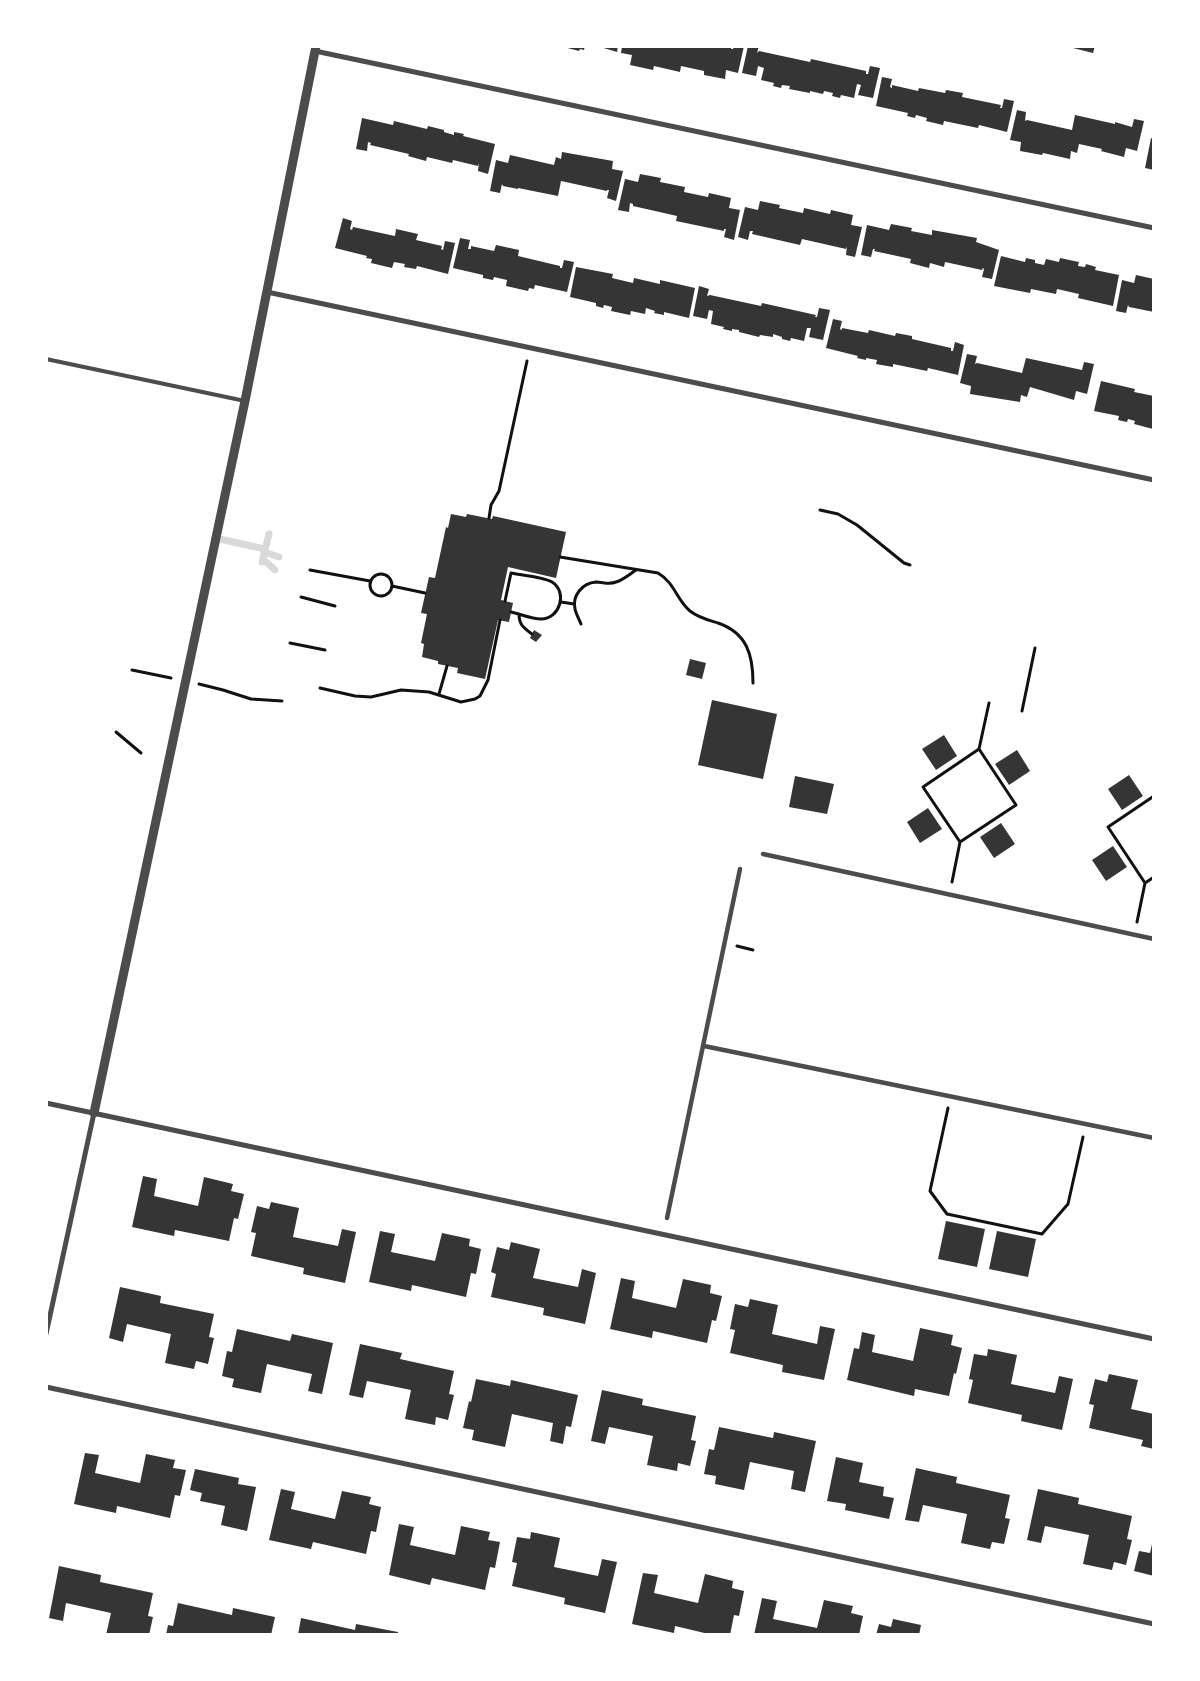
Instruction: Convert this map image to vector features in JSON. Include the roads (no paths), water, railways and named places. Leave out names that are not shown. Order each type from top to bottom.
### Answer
[{"type":"street","points":[[46,1334],[245,401],[316,49],[1154,228]]},
{"type":"street","points":[[267,292],[1154,480]]},
{"type":"street","points":[[763,854],[1154,939]]},
{"type":"street","points":[[667,1218],[740,869]]},
{"type":"street","points":[[704,1046],[1154,1138]]},
{"type":"street","points":[[46,1103],[1154,1339]]},
{"type":"street","points":[[46,1388],[1154,1624]]},
{"type":"lane","points":[[46,359],[245,401]]},
{"type":"waterway","points":[[262,562],[269,534]]},
{"type":"waterway","points":[[215,538],[265,549]]},
{"type":"waterway","points":[[264,552],[279,557]]},
{"type":"waterway","points":[[263,559],[275,570]]}]
